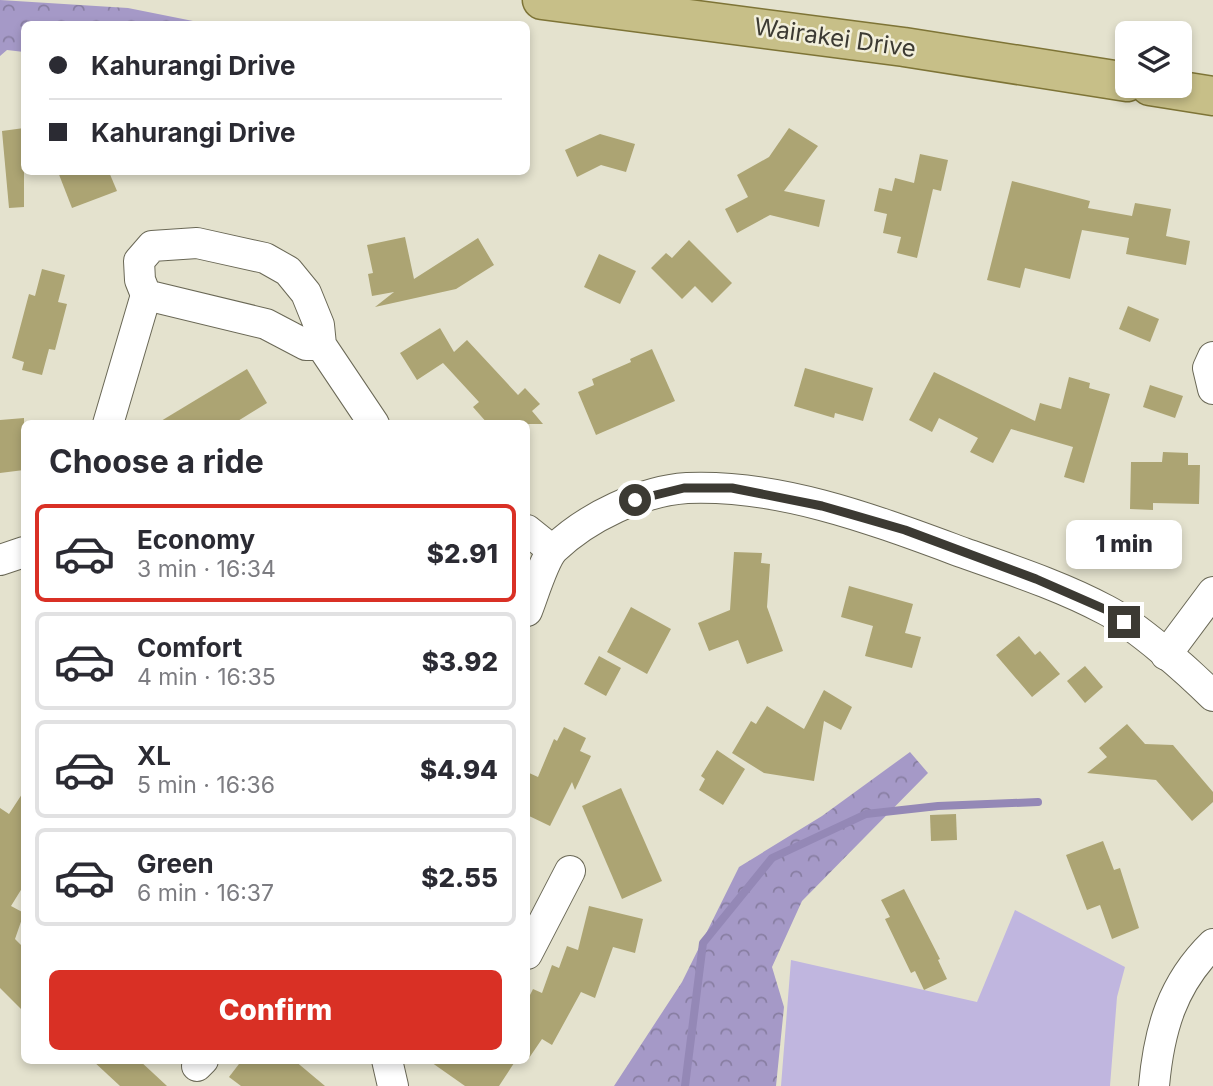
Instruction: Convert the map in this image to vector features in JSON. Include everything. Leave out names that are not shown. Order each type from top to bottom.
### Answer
[{"type":"main road","name":"Wairakei Drive","points":[[542,0],[904,47],[1115,80]]},
{"type":"main road","points":[[1192,93],[1213,96]]},
{"type":"street","points":[[109,420],[146,295],[140,280],[139,261],[152,246],[197,243],[265,258],[288,271],[306,293],[319,325],[321,345],[371,420]]},
{"type":"street","points":[[146,295],[266,324],[306,345],[321,345]]},
{"type":"street","points":[[1213,357],[1208,368],[1213,389]]},
{"type":"street","points":[[530,604],[552,550],[590,522],[635,500],[684,488],[732,488],[822,506],[905,530],[1036,579],[1109,611],[1213,696]]},
{"type":"street","points":[[530,532],[552,550]]},
{"type":"street","points":[[0,559],[21,553]]},
{"type":"street","points":[[1166,655],[1213,592]]},
{"type":"street","points":[[530,941],[538,908],[570,871]]},
{"type":"street","points":[[1154,1086],[1158,1042],[1171,1002],[1193,964],[1213,944]]},
{"type":"street","points":[[388,1064],[393,1086]]},
{"type":"shaded area","points":[[1015,910],[1125,967],[1117,997],[1110,1086],[781,1086],[791,960],[977,1002]]},
{"type":"green space","points":[[0,0],[128,8],[193,21],[21,21],[21,52],[7,50],[0,56]]},
{"type":"green space","points":[[910,752],[928,773],[802,901],[772,967],[784,1007],[776,1086],[614,1086],[682,982],[739,867],[822,816]]},
{"type":"building","points":[[21,128],[24,207],[9,208],[2,131]]},
{"type":"building","points":[[789,128],[818,146],[784,191],[825,200],[819,227],[770,215],[737,233],[725,209],[748,197],[737,175],[769,157]]},
{"type":"building","points":[[600,134],[635,144],[626,172],[601,165],[577,177],[565,150]]},
{"type":"building","points":[[920,154],[948,160],[941,191],[933,189],[917,258],[897,253],[901,237],[883,233],[887,214],[874,211],[879,188],[892,191],[895,178],[914,183]]},
{"type":"building","points":[[59,175],[110,175],[117,191],[72,208]]},
{"type":"building","points":[[1012,181],[1090,201],[1088,208],[1132,216],[1135,203],[1171,209],[1166,236],[1190,241],[1186,265],[1126,254],[1129,238],[1082,230],[1070,279],[1025,268],[1020,288],[987,280]]},
{"type":"building","points":[[405,237],[414,279],[478,238],[494,265],[456,289],[375,307],[394,292],[372,296],[368,274],[373,273],[367,245]]},
{"type":"building","points":[[689,240],[732,283],[712,303],[695,286],[682,299],[651,268],[666,253],[672,258]]},
{"type":"building","points":[[599,254],[636,271],[620,304],[584,287]]},
{"type":"building","points":[[42,269],[65,275],[58,302],[67,304],[55,350],[49,349],[42,375],[22,370],[24,362],[12,358],[29,294],[35,296]]},
{"type":"building","points":[[1128,306],[1159,319],[1150,342],[1119,329]]},
{"type":"building","points":[[440,328],[454,352],[467,340],[518,395],[525,388],[540,404],[532,411],[543,424],[530,424],[530,420],[484,420],[473,407],[479,402],[443,363],[417,380],[400,353]]},
{"type":"building","points":[[652,349],[675,401],[596,435],[578,392],[594,385],[592,379],[631,362],[630,359]]},
{"type":"building","points":[[805,368],[873,388],[863,421],[835,413],[834,418],[794,406]]},
{"type":"building","points":[[247,369],[267,403],[239,420],[163,420]]},
{"type":"building","points":[[934,372],[1035,421],[1040,403],[1061,409],[1069,377],[1090,383],[1089,388],[1110,394],[1084,483],[1064,477],[1073,447],[1011,429],[993,463],[970,452],[978,438],[939,418],[932,432],[909,420]]},
{"type":"building","points":[[1150,385],[1183,396],[1175,418],[1143,407]]},
{"type":"building","points":[[24,418],[21,420],[21,470],[0,473],[0,420]]},
{"type":"building","points":[[1163,452],[1188,453],[1188,465],[1200,465],[1199,504],[1153,503],[1153,510],[1130,509],[1131,462],[1162,462]]},
{"type":"building","points":[[734,552],[762,553],[761,563],[770,564],[767,607],[783,651],[747,664],[738,640],[709,651],[698,623],[730,610]]},
{"type":"building","points":[[849,586],[913,604],[905,633],[921,637],[912,668],[865,656],[873,626],[841,617]]},
{"type":"building","points":[[631,607],[671,629],[647,674],[607,652]]},
{"type":"building","points":[[1019,636],[1035,655],[1040,651],[1060,674],[1032,697],[996,655]]},
{"type":"building","points":[[599,656],[621,668],[606,696],[584,684]]},
{"type":"building","points":[[1085,666],[1103,687],[1085,703],[1067,681]]},
{"type":"building","points":[[824,690],[852,707],[841,730],[824,721],[814,781],[764,773],[732,753],[751,721],[756,724],[767,706],[804,729]]},
{"type":"building","points":[[1127,724],[1145,744],[1173,745],[1213,792],[1213,802],[1192,821],[1156,780],[1087,773],[1107,757],[1099,748]]},
{"type":"building","points":[[564,727],[586,738],[580,751],[591,756],[575,790],[572,782],[550,826],[530,816],[530,773],[538,777],[554,739],[557,741]]},
{"type":"building","points":[[717,750],[745,769],[723,805],[699,790],[705,779],[701,776]]},
{"type":"building","points":[[621,788],[662,881],[622,899],[582,806]]},
{"type":"building","points":[[21,796],[21,890],[11,906],[21,911],[21,922],[15,939],[21,945],[21,1009],[0,988],[0,808],[9,814]]},
{"type":"building","points":[[956,814],[957,840],[931,841],[930,815]]},
{"type":"building","points":[[1103,841],[1114,870],[1120,868],[1139,928],[1112,939],[1100,905],[1087,910],[1066,855]]},
{"type":"building","points":[[904,889],[940,959],[938,960],[947,979],[924,990],[915,971],[911,973],[885,919],[890,917],[881,900]]},
{"type":"building","points":[[589,906],[643,919],[635,953],[613,947],[595,998],[581,992],[552,1045],[542,1039],[530,1057],[530,995],[533,989],[542,993],[552,965],[559,968],[567,946],[578,950]]},
{"type":"building","points":[[96,1064],[143,1064],[167,1086],[120,1086]]},
{"type":"building","points":[[239,1064],[299,1064],[325,1086],[241,1086],[229,1077]]},
{"type":"building","points":[[434,1064],[513,1064],[499,1086],[465,1086]]},
{"type":"waterway","points":[[685,1086],[703,943],[772,858],[866,814],[938,806],[1038,802]]},
{"type":"route","points":[[635,500],[684,488],[732,488],[822,506],[905,530],[1036,579],[1109,611],[1124,622]]}]
